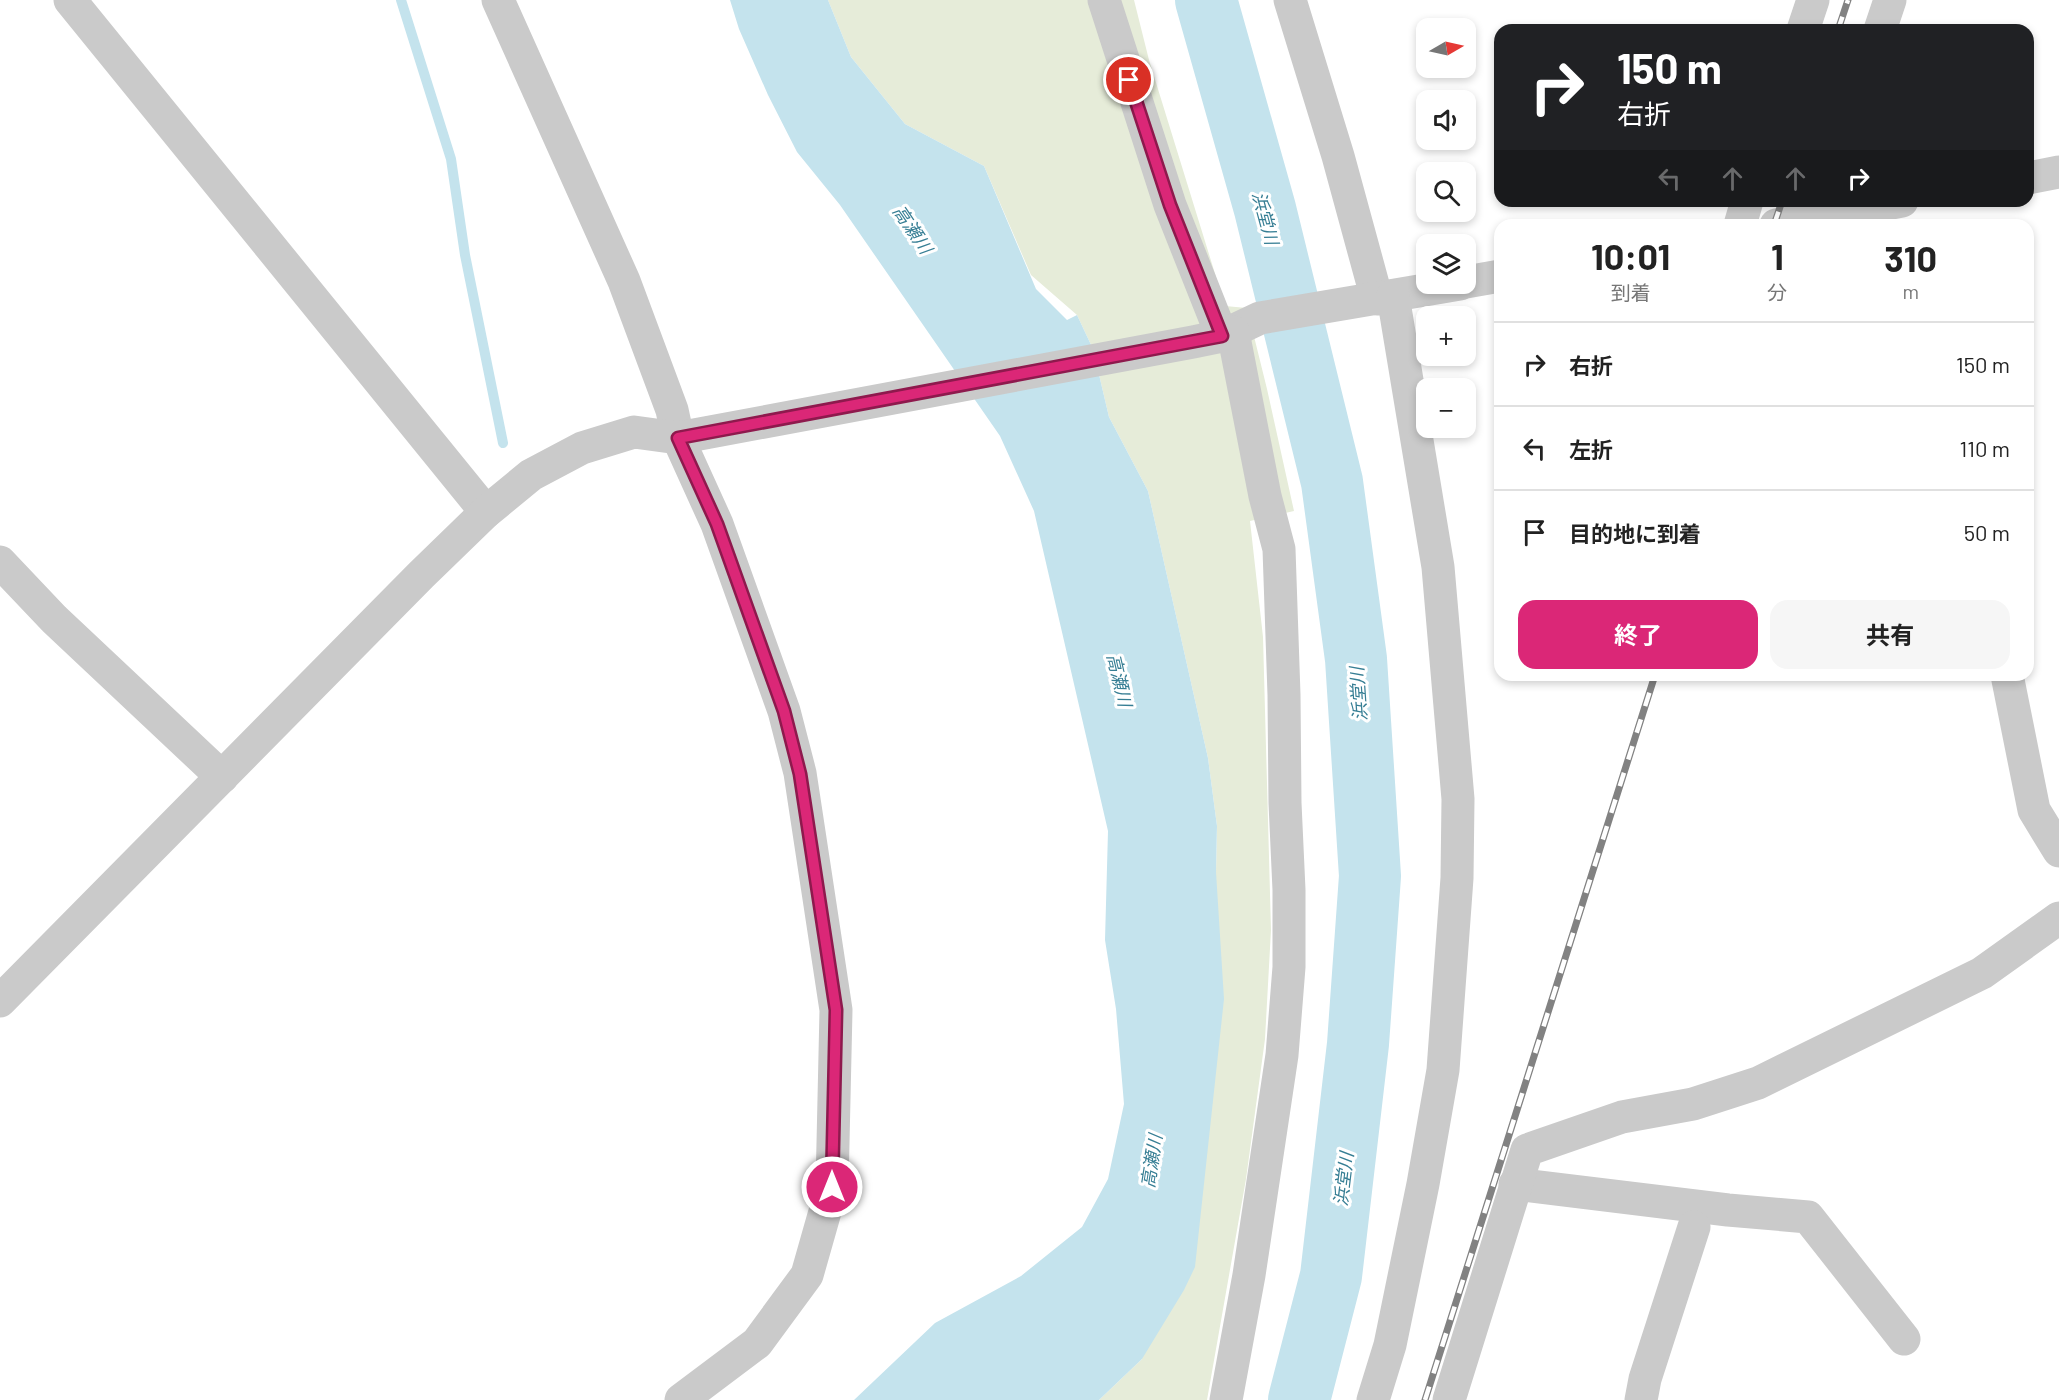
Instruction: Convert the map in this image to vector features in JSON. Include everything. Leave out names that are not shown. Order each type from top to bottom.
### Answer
[{"type":"street","points":[[70,0],[486,512]]},
{"type":"street","points":[[498,0],[624,281],[672,410],[687,436],[784,711],[800,774],[836,1010],[832,1187],[807,1275],[757,1343],[681,1400]]},
{"type":"street","points":[[1104,0],[1170,205],[1227,332],[1278,549],[1284,696],[1284,804],[1289,890],[1289,967],[1282,1055],[1249,1275],[1226,1400]]},
{"type":"street","points":[[1290,0],[1338,156],[1385,297],[1438,567],[1458,799],[1457,878],[1443,1071],[1423,1184],[1390,1345],[1373,1400]]},
{"type":"street","points":[[1805,24],[1813,0]]},
{"type":"street","points":[[1882,24],[1890,0]]},
{"type":"street","points":[[2034,177],[2059,172]]},
{"type":"street","points":[[1808,219],[1870,207]]},
{"type":"street","points":[[1476,280],[1494,277]]},
{"type":"street","points":[[0,1000],[486,512],[531,475],[582,448],[634,432],[687,436],[1227,332],[1416,292]]},
{"type":"street","points":[[0,562],[54,619],[222,777]]},
{"type":"street","points":[[2008,681],[2034,810],[2059,851]]},
{"type":"street","points":[[1449,1400],[1527,1150],[1622,1117],[1693,1104],[1758,1083],[1982,973],[2059,918]]},
{"type":"street","points":[[1515,1184],[1728,1210],[1808,1217],[1904,1339]]},
{"type":"street","points":[[1641,1400],[1644,1379],[1694,1227]]},
{"type":"green space","points":[[828,0],[1134,0],[1149,60],[1225,306],[1247,308],[1294,511],[1250,521],[1263,637],[1271,930],[1265,1039],[1246,1179],[1207,1400],[1099,1400],[1142,1359],[1216,872],[1217,826],[1208,758],[1148,491],[1109,417],[1093,349],[1077,315],[1031,275],[984,166],[905,124],[851,57]]},
{"type":"water","name":"高瀬川","points":[[730,0],[828,0],[851,57],[905,124],[984,166],[1036,289],[1067,320],[1077,315],[1093,349],[1109,417],[1148,491],[1208,758],[1217,826],[1216,872],[1224,999],[1195,1267],[1184,1290],[1142,1359],[1099,1400],[854,1400],[935,1323],[1021,1276],[1082,1227],[1108,1179],[1124,1104],[1116,1009],[1105,940],[1108,831],[1034,511],[1000,436],[840,205],[797,152],[768,95],[739,29]]},
{"type":"waterway","points":[[401,0],[451,159],[465,255],[503,443]]},
{"type":"waterway","name":"浜堂川","points":[[1206,0],[1265,209],[1332,482],[1356,659],[1370,876],[1358,1044],[1331,1276],[1299,1400]]},
{"type":"railway","points":[[1840,24],[1848,0]]},
{"type":"railway","points":[[1776,219],[1780,207]]},
{"type":"railway","points":[[1425,1400],[1653,681]]},
{"type":"route","points":[[832,1187],[836,1010],[800,774],[784,711],[717,524],[678,438],[1222,336],[1170,205],[1129,80]]}]
